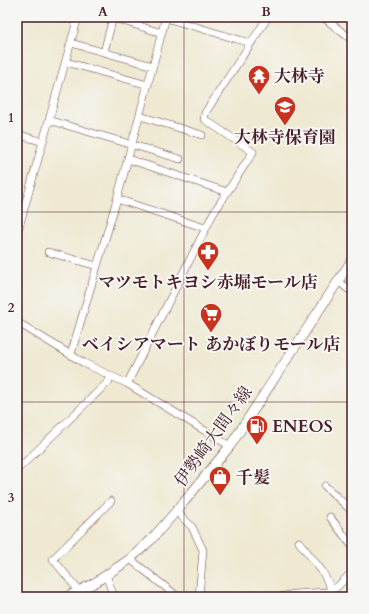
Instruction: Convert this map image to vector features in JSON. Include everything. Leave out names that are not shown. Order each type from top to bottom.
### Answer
[{"type":"main road","name":"伊勢崎大間々線","points":[[67,597],[106,575],[130,559],[151,540],[176,511],[230,446],[352,260]]},
{"type":"street","points":[[17,234],[78,17]]},
{"type":"street","points":[[128,384],[205,228],[253,152],[251,149],[203,118],[268,17]]},
{"type":"street","points":[[323,17],[352,40]]},
{"type":"street","points":[[104,52],[113,18],[162,33]]},
{"type":"street","points":[[71,354],[117,199],[166,18],[250,44]]},
{"type":"street","points":[[71,43],[153,66]]},
{"type":"street","points":[[66,62],[148,85]]},
{"type":"street","points":[[140,116],[202,135]]},
{"type":"street","points":[[49,120],[180,159]]},
{"type":"street","points":[[17,134],[43,142]]},
{"type":"street","points":[[128,159],[227,192]]},
{"type":"street","points":[[117,199],[205,228]]},
{"type":"street","points":[[48,252],[97,266]]},
{"type":"street","points":[[338,282],[352,292]]},
{"type":"street","points":[[17,322],[110,377],[128,384],[230,446]]},
{"type":"street","points":[[17,470],[109,381],[110,377]]},
{"type":"street","points":[[325,486],[352,511]]},
{"type":"street","points":[[79,590],[53,559],[111,502]]},
{"type":"street","points":[[176,511],[192,527],[203,550],[198,597]]},
{"type":"street","points":[[330,517],[352,546]]},
{"type":"street","points":[[300,542],[322,571],[332,590]]},
{"type":"street","points":[[130,559],[178,597]]},
{"type":"street","points":[[280,597],[294,594],[327,592],[332,590],[352,572]]},
{"type":"street","points":[[106,575],[114,597]]},
{"type":"place","name":"大林寺","points":[[259,96]]},
{"type":"place","name":"大林寺保育園","points":[[285,126]]},
{"type":"place","name":"マツモトキヨシ赤堀モール店","points":[[208,272]]},
{"type":"place","name":"ベイシアマート あかぼりモール店","points":[[211,334]]},
{"type":"place","name":"ENEOS","points":[[257,446]]},
{"type":"place","name":"千髪","points":[[220,496]]}]
